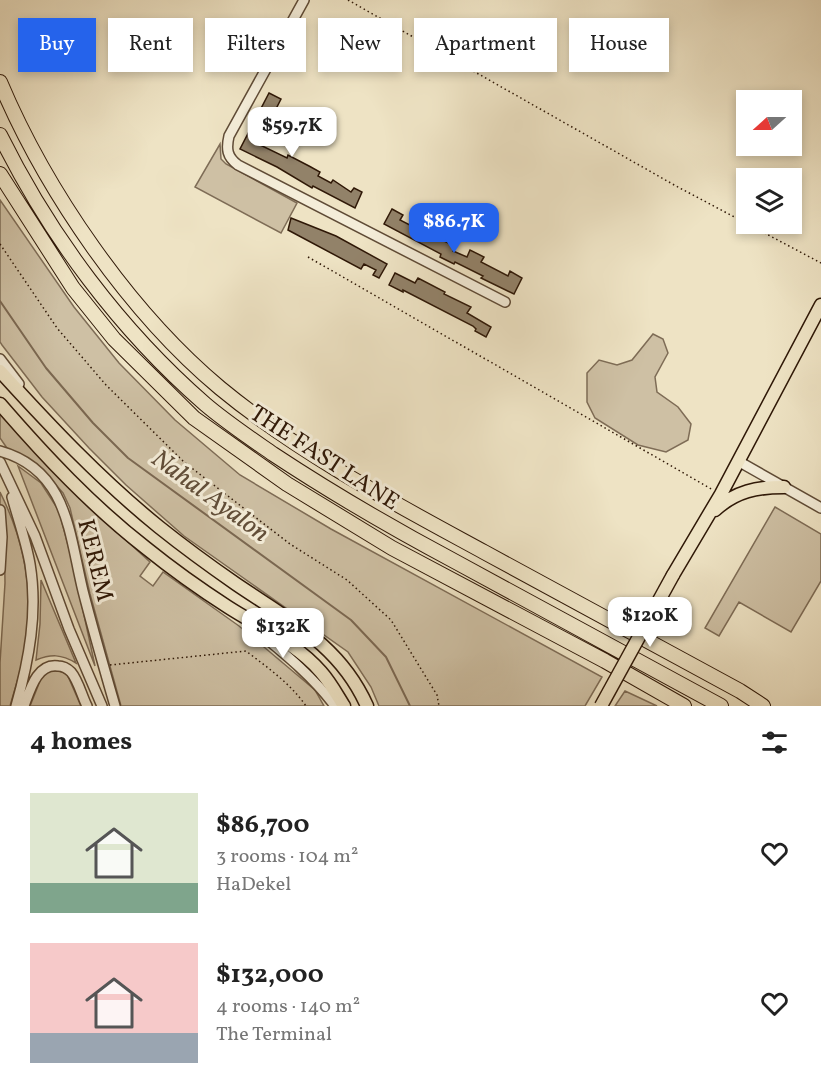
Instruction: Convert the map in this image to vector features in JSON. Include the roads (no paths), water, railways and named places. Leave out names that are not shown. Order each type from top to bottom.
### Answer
[{"type":"highway","points":[[0,82],[31,148],[106,264],[144,312],[220,387],[309,451],[412,513],[740,691],[763,706]]},
{"type":"highway","name":"THE FAST LANE","points":[[0,135],[46,215],[88,278],[127,327],[206,405],[297,469],[401,532],[722,706]]},
{"type":"highway","points":[[0,174],[73,288],[114,339],[194,418],[287,484],[392,548],[684,706]]},
{"type":"main road","points":[[600,706],[721,494],[821,306]]},
{"type":"main road","points":[[0,371],[96,471],[161,528],[235,583],[317,639],[335,655],[349,673],[368,706]]},
{"type":"main road","points":[[0,404],[78,489],[110,518],[146,548],[229,608],[282,639],[306,658],[321,672],[344,706]]},
{"type":"main road","points":[[707,517],[725,501],[744,491],[784,487]]},
{"type":"street","points":[[304,0],[229,136],[227,144],[229,156],[238,165],[505,302]]},
{"type":"street","points":[[0,359],[39,413]]},
{"type":"street","name":"KEREM","points":[[0,451],[15,455],[31,465],[46,479],[59,500],[69,524],[83,589],[115,706]]},
{"type":"street","points":[[738,461],[821,508]]},
{"type":"street","points":[[2,464],[35,536],[96,706]]},
{"type":"street","points":[[8,478],[27,552],[32,586],[31,638],[16,706]]},
{"type":"street","points":[[0,510],[0,570]]},
{"type":"street","points":[[229,608],[296,662],[335,706]]},
{"type":"street","points":[[69,629],[102,706]]},
{"type":"street","points":[[24,706],[36,676],[43,669],[55,665],[63,667],[73,675],[87,706]]},
{"type":"waterway","name":"Nahal Ayalon","points":[[0,301],[46,368],[93,423],[128,458],[351,620],[386,657],[410,706]]}]
